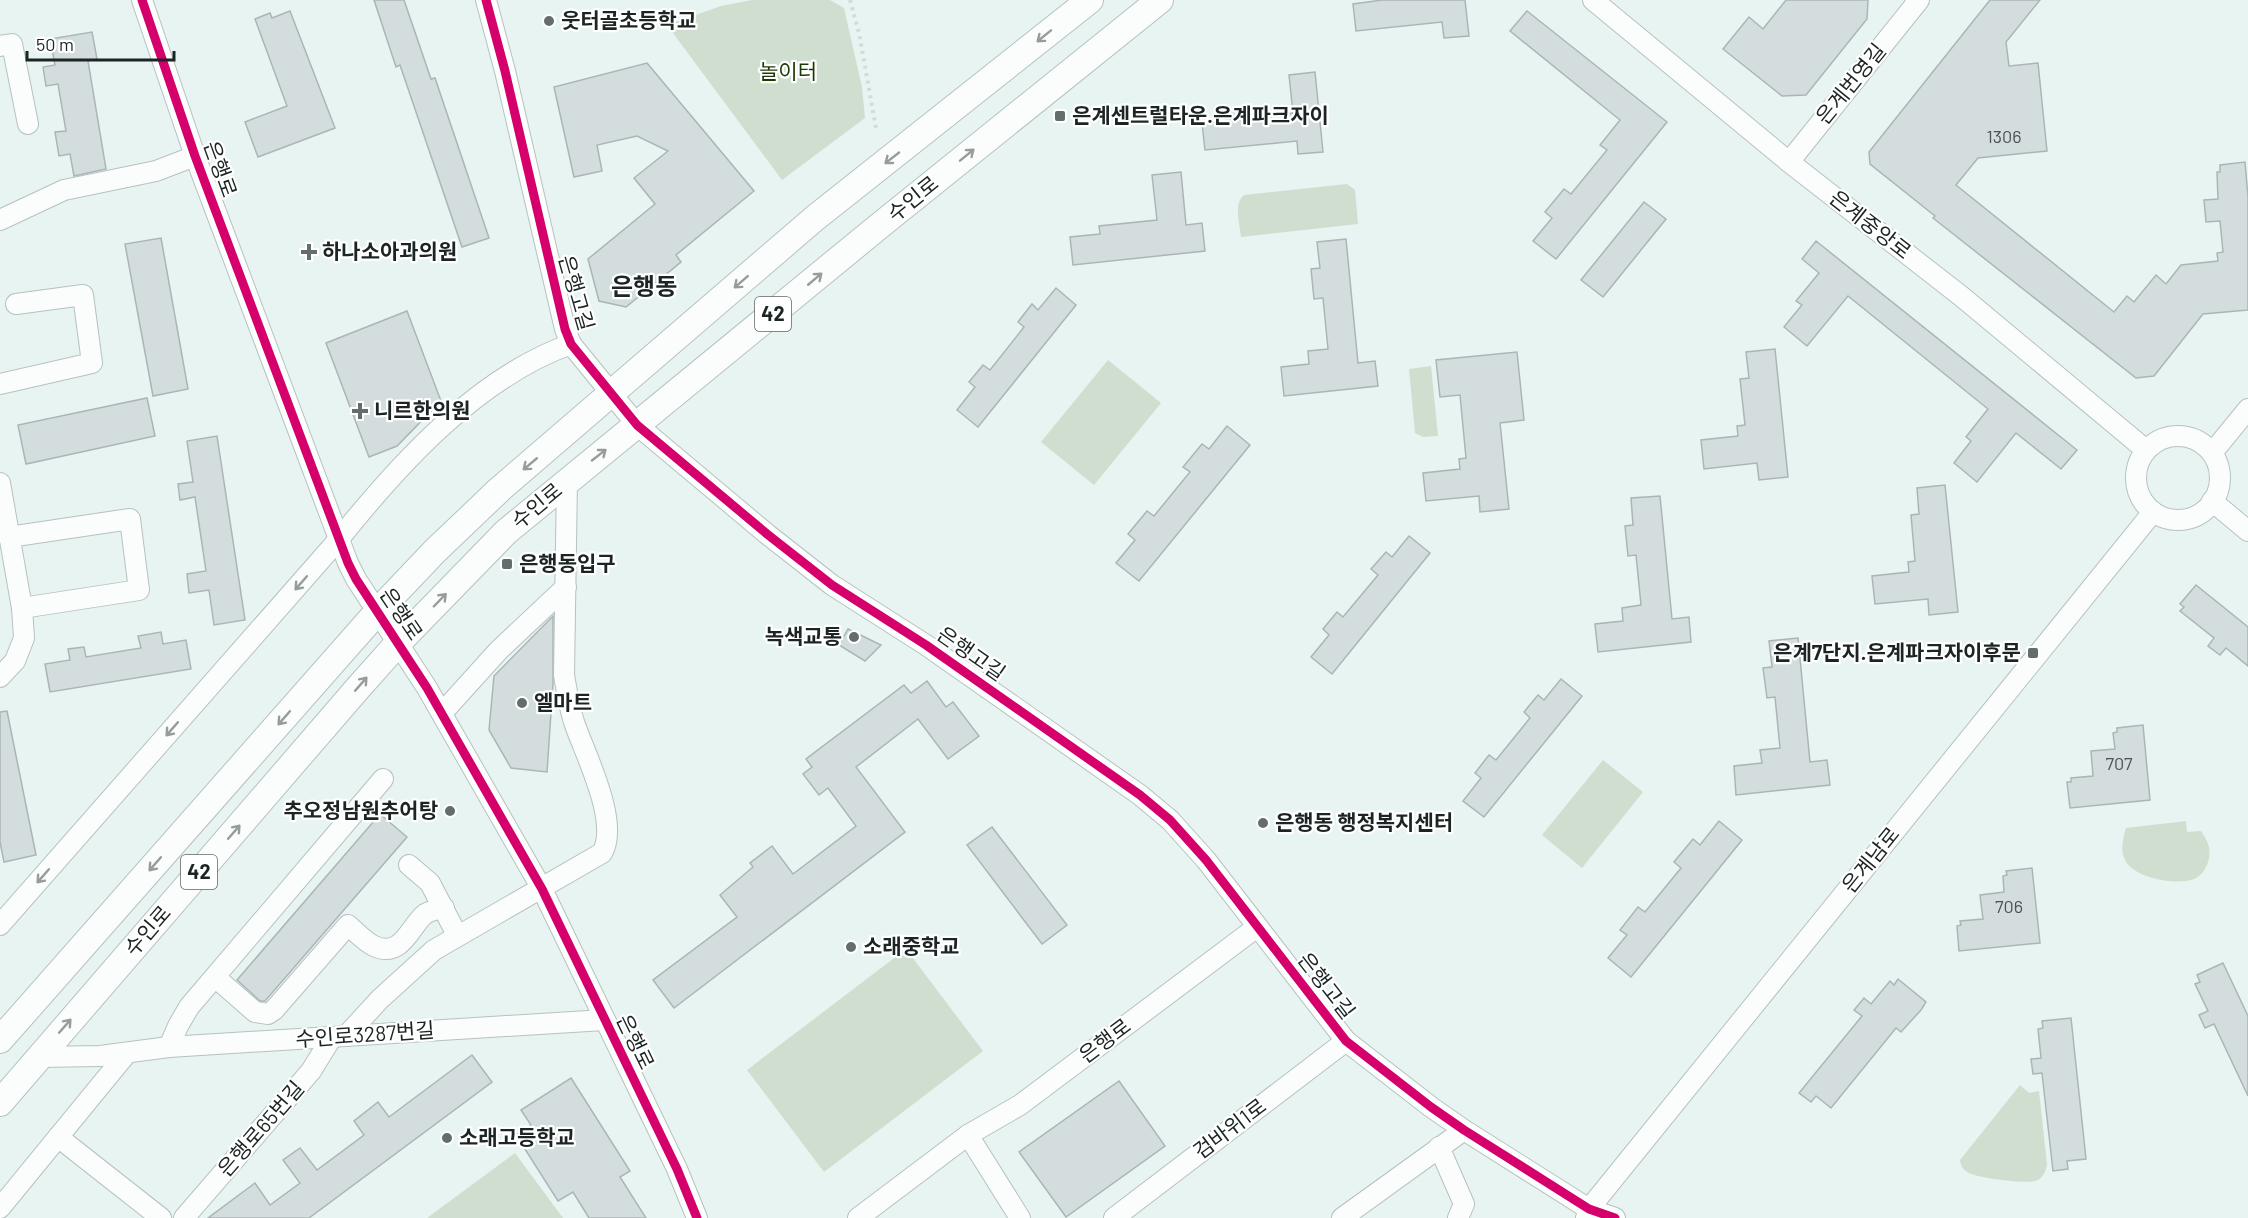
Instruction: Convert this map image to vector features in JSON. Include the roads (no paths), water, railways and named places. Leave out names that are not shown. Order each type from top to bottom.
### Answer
[{"type":"main road","name":"수인로","points":[[0,1103],[399,642],[506,532],[878,227],[1160,0]]},
{"type":"main road","name":"수인로","points":[[0,1040],[378,611],[435,551],[500,489],[815,218],[1087,2]]},
{"type":"street","name":"은행로","points":[[142,0],[195,156],[356,579],[399,642],[442,713],[542,889],[677,1169],[697,1218]]},
{"type":"street","name":"은행고길","points":[[486,0],[505,71],[559,312],[571,344],[637,425],[767,534],[832,585],[926,645],[1140,795],[1177,828],[1206,860],[1346,1041],[1431,1107],[1588,1213],[1615,1218]]},
{"type":"street","name":"은계중앙로","points":[[1593,0],[1789,162],[1961,296],[2146,450]]},
{"type":"street","name":"은계번영길","points":[[1789,162],[1912,2]]},
{"type":"street","points":[[0,46],[12,44],[28,124]]},
{"type":"street","points":[[0,220],[64,190],[156,171],[195,156]]},
{"type":"street","points":[[0,384],[92,363],[83,295],[16,304]]},
{"type":"street","points":[[0,925],[339,539],[373,497],[462,409],[528,362],[571,344]]},
{"type":"street","points":[[2212,453],[2248,408]]},
{"type":"street","points":[[2180,436],[2192,438],[2212,453],[2217,464],[2218,490],[2203,511],[2185,519],[2165,518],[2153,512],[2143,502],[2136,482],[2139,462],[2146,450],[2161,440],[2180,436]]},
{"type":"street","points":[[442,713],[499,650],[566,587],[567,480]]},
{"type":"street","points":[[0,483],[22,608],[24,638],[15,661],[0,677]]},
{"type":"street","points":[[2212,501],[2248,531]]},
{"type":"street","name":"은계남로","points":[[1588,1213],[2153,512]]},
{"type":"street","points":[[9,537],[130,519],[139,590],[22,608]]},
{"type":"street","name":"은행로65번길","points":[[184,1218],[339,1036],[434,950],[602,853],[608,844],[598,783],[568,701],[564,675],[566,587]]},
{"type":"street","points":[[169,1047],[189,1007],[383,778]]},
{"type":"street","points":[[409,865],[430,883],[457,935]]},
{"type":"street","points":[[215,977],[255,1012],[268,1014],[348,925],[372,945],[381,949],[404,942],[425,914],[444,908]]},
{"type":"street","name":"은행로","points":[[862,1217],[968,1135],[1020,1105],[1257,927]]},
{"type":"street","name":"수인로3287번길","points":[[39,1057],[100,1056],[169,1047],[604,1020]]},
{"type":"street","name":"검바위1로","points":[[1114,1218],[1346,1041]]},
{"type":"street","points":[[0,1208],[127,1053]]},
{"type":"street","points":[[1342,1218],[1464,1130]]},
{"type":"street","points":[[968,1135],[1020,1218]]},
{"type":"street","points":[[58,1137],[161,1218]]},
{"type":"street","points":[[1439,1147],[1464,1204],[1458,1218]]},
{"type":"place","name":"웃터골초등학교","points":[[549,21]]},
{"type":"place","name":"은계센트럴타운.은계파크자이","points":[[1060,116]]},
{"type":"place","name":"하나소아과의원","points":[[309,252]]},
{"type":"place","name":"니르한의원","points":[[360,411]]},
{"type":"place","name":"은행동입구","points":[[507,564]]},
{"type":"place","name":"녹색교통","points":[[854,637]]},
{"type":"place","name":"은계7단지.은계파크자이후문","points":[[2033,653]]},
{"type":"place","name":"엘마트","points":[[522,703]]},
{"type":"place","name":"추오정남원추어탕","points":[[450,811]]},
{"type":"place","name":"은행동 행정복지센터","points":[[1263,823]]},
{"type":"place","name":"소래중학교","points":[[851,947]]},
{"type":"place","name":"소래고등학교","points":[[447,1138]]},
{"type":"district","name":"은행동","points":[[644,287]]},
{"type":"park label","name":"놀이터","points":[[788,72]]}]
